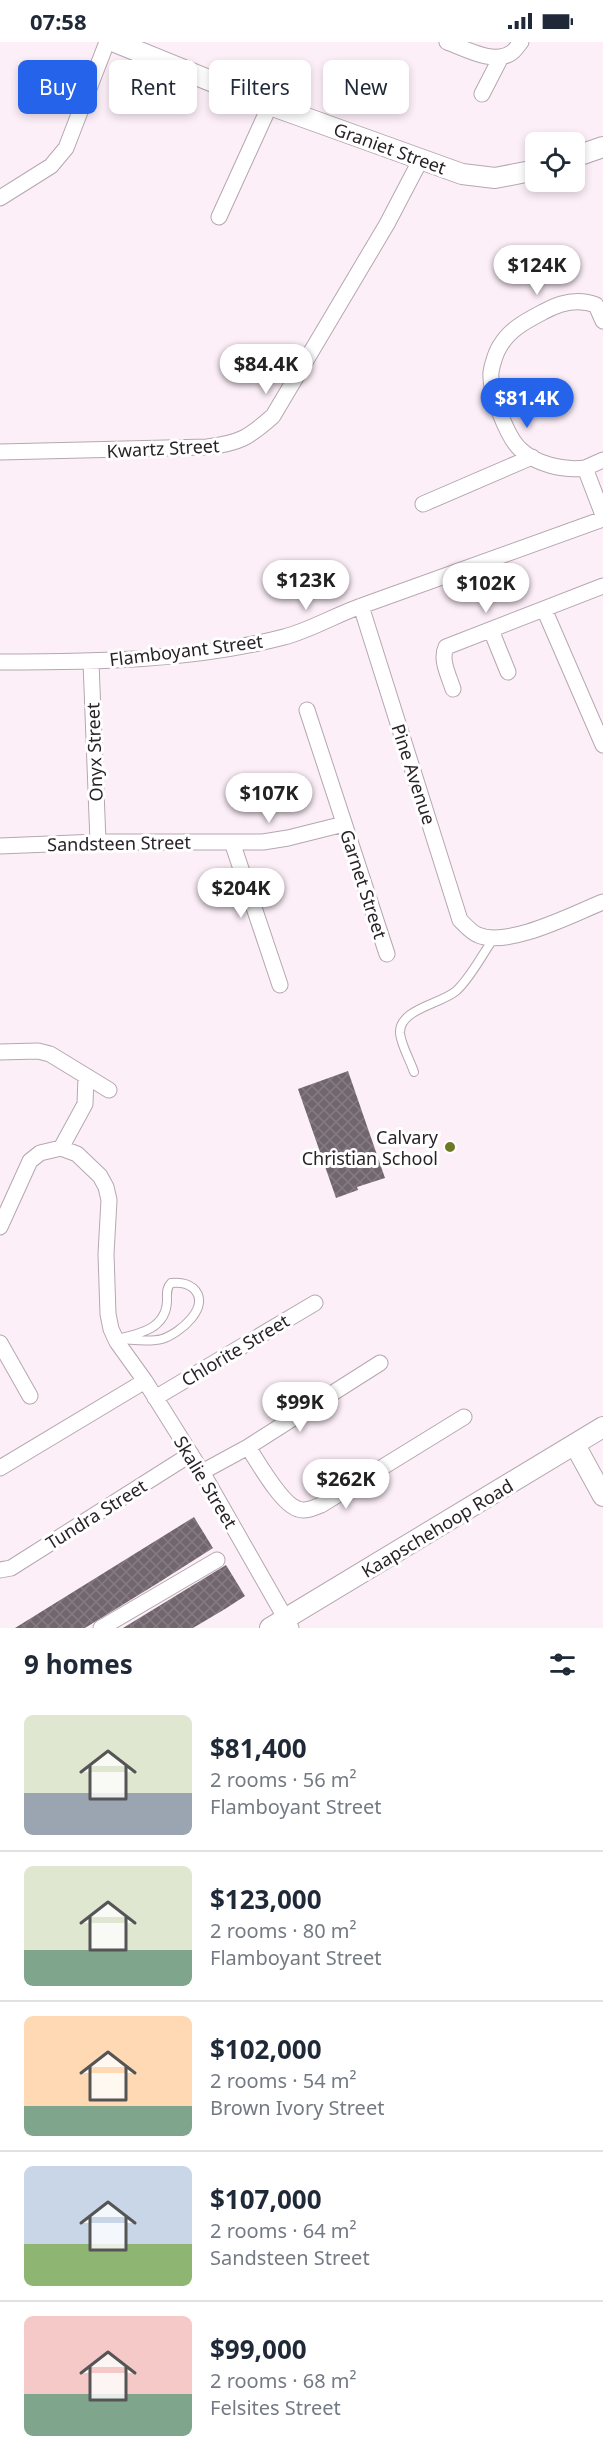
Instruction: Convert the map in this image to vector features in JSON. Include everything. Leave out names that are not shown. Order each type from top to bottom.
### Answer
[{"type":"street","points":[[0,198],[51,166],[66,148],[107,42]]},
{"type":"street","name":"Graniet Street","points":[[115,42],[209,80]]},
{"type":"street","points":[[447,42],[490,57],[501,57],[511,53],[520,42]]},
{"type":"street","points":[[482,94],[501,57]]},
{"type":"street","points":[[219,217],[266,114]]},
{"type":"street","name":"Graniet Street","points":[[295,114],[462,174],[495,178],[525,172]]},
{"type":"street","points":[[585,153],[603,147]]},
{"type":"street","name":"Kwartz Street","points":[[0,452],[207,447],[233,444],[251,435],[273,416],[370,254],[421,159]]},
{"type":"street","points":[[603,321],[596,305],[586,301],[549,308],[519,324],[500,346],[491,372],[503,419],[515,443],[532,457],[555,466],[577,469],[603,460]]},
{"type":"street","points":[[423,504],[532,457]]},
{"type":"street","points":[[585,468],[603,517]]},
{"type":"street","name":"Flamboyant Street","points":[[0,662],[91,662],[240,647],[287,636],[360,606],[603,517]]},
{"type":"street","points":[[453,689],[444,662],[443,654],[446,647],[603,586]]},
{"type":"street","name":"Pine Avenue","points":[[360,606],[460,920],[477,935],[494,938]]},
{"type":"street","points":[[544,609],[603,745]]},
{"type":"street","points":[[491,630],[508,672]]},
{"type":"street","name":"Onyx Street","points":[[91,662],[98,842]]},
{"type":"street","name":"Garnet Street","points":[[307,710],[387,954]]},
{"type":"street","name":"Sandsteen Street","points":[[0,846],[98,842],[232,842],[288,838],[344,824]]},
{"type":"street","points":[[232,842],[280,985]]},
{"type":"street","points":[[494,938],[515,937],[603,902]]},
{"type":"street","points":[[0,1052],[38,1051],[50,1054],[109,1090]]},
{"type":"street","points":[[0,1227],[30,1161],[51,1149],[61,1148],[85,1104],[86,1076]]},
{"type":"street","name":"Skalie Street","points":[[61,1148],[77,1154],[100,1176],[106,1187],[108,1314],[116,1339],[202,1472],[284,1626]]},
{"type":"street","name":"Chlorite Street","points":[[155,1398],[315,1303]]},
{"type":"street","points":[[0,1343],[30,1396]]},
{"type":"street","points":[[202,1472],[248,1447],[380,1363]]},
{"type":"street","points":[[0,1468],[145,1381]]},
{"type":"street","points":[[248,1447],[290,1505],[299,1510],[309,1509],[321,1506],[464,1417]]},
{"type":"street","name":"Kaapschehoop Road","points":[[578,1450],[603,1427]]},
{"type":"street","name":"Kaapschehoop Road","points":[[284,1626],[578,1450],[603,1440]]},
{"type":"street","points":[[578,1450],[603,1496]]},
{"type":"street","name":"Tundra Street","points":[[0,1570],[11,1568],[191,1454]]},
{"type":"street","points":[[100,1628],[217,1560]]},
{"type":"lane","points":[[414,1072],[400,1033],[401,1024],[414,1011],[445,999],[458,989],[494,938]]},
{"type":"lane","points":[[171,1283],[188,1285],[198,1295],[199,1302],[193,1317],[165,1338],[156,1340],[116,1339],[143,1333],[157,1324],[166,1311],[167,1288],[171,1283]]},
{"type":"building","points":[[348,1071],[385,1178],[357,1187],[358,1190],[336,1198],[298,1089]]},
{"type":"building","points":[[194,1517],[213,1548],[158,1583],[85,1628],[15,1628]]},
{"type":"building","points":[[226,1565],[245,1596],[225,1609],[193,1628],[123,1628]]},
{"type":"place","name":"Calvary Christian School","points":[[450,1147]]}]
